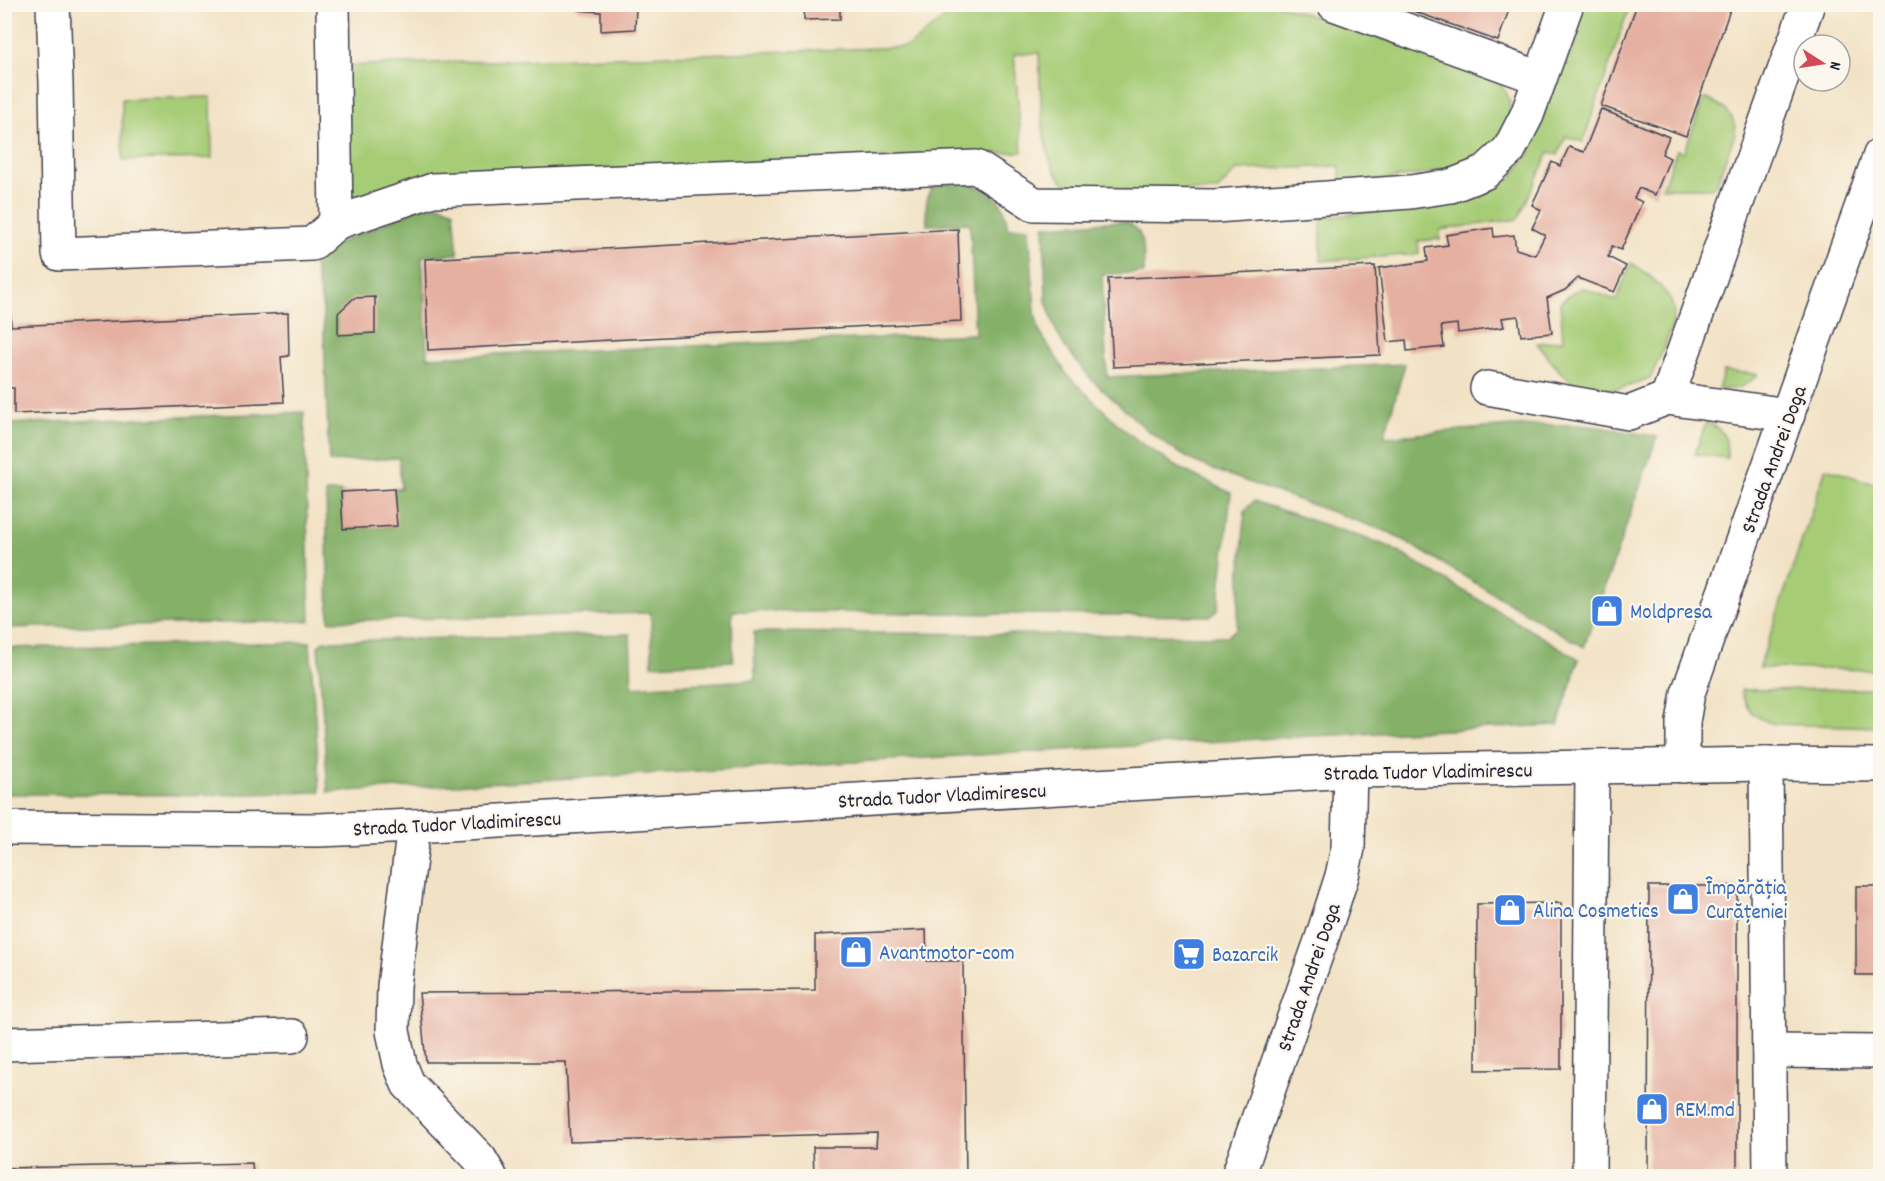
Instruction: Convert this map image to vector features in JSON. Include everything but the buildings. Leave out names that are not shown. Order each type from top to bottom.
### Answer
[{"type":"main road","points":[[53,4],[59,254],[312,244],[336,223],[433,190],[976,167],[1034,204],[1215,206],[1410,192],[1451,186],[1484,173],[1509,150],[1527,115],[1567,4]]},
{"type":"main road","points":[[333,4],[336,223]]},
{"type":"main road","points":[[1334,4],[1540,78]]},
{"type":"main road","points":[[1667,398],[1808,4]]},
{"type":"main road","name":"Strada Andrei Doga","points":[[1683,766],[1683,722],[1688,693],[1881,155]]},
{"type":"main road","points":[[1487,388],[1629,413],[1667,398],[1788,415]]},
{"type":"main road","points":[[1766,764],[1770,1176]]},
{"type":"main road","name":"Strada Tudor Vladimirescu","points":[[4,828],[318,830],[1350,771],[1766,764],[1881,765]]},
{"type":"main road","points":[[1589,1176],[1592,767]]},
{"type":"main road","name":"Strada Andrei Doga","points":[[1238,1176],[1342,876],[1348,848],[1350,771]]},
{"type":"main road","points":[[414,826],[394,986],[393,1031],[400,1064],[408,1084],[480,1159],[490,1176]]},
{"type":"main road","points":[[4,1044],[292,1036]]},
{"type":"main road","points":[[1769,1052],[1881,1052]]},
{"type":"green space","points":[[1276,4],[1487,74],[1506,92],[1510,104],[1504,134],[1489,150],[1467,162],[1441,170],[1386,179],[1340,183],[1340,166],[1237,170],[1217,191],[1079,190],[1061,179],[1052,166],[1044,136],[1039,53],[1014,54],[1022,152],[501,174],[345,206],[342,66],[908,47],[961,5]]},
{"type":"green space","points":[[1583,5],[1630,5],[1583,142],[1566,136],[1558,155],[1549,152],[1518,219],[1440,230],[1440,239],[1418,241],[1419,254],[1321,261],[1321,218],[1470,200],[1485,195],[1511,178],[1529,155]]},
{"type":"green space","points":[[211,97],[212,158],[123,160],[122,99]]},
{"type":"green space","points":[[1704,98],[1727,111],[1735,127],[1735,134],[1716,185],[1712,188],[1662,188],[1677,150],[1684,152]]},
{"type":"green space","points":[[971,183],[998,200],[1004,210],[1008,228],[1029,227],[1035,312],[1039,331],[1068,376],[1121,427],[1145,446],[1179,468],[1231,493],[1218,610],[1211,616],[732,611],[733,661],[652,665],[651,613],[329,621],[326,492],[341,492],[344,529],[396,526],[394,489],[401,488],[399,458],[329,462],[323,309],[312,255],[423,206],[441,205],[454,211],[458,254],[422,256],[427,357],[975,334],[970,223],[927,225],[926,214],[927,199],[935,185]]},
{"type":"green space","points":[[1124,221],[1132,225],[1141,236],[1144,249],[1144,273],[1102,274],[1107,377],[1405,364],[1384,437],[1504,427],[1576,425],[1657,437],[1584,647],[1391,533],[1193,461],[1146,429],[1092,380],[1065,347],[1057,333],[1046,301],[1044,226]]},
{"type":"green space","points":[[1631,263],[1659,285],[1673,308],[1673,322],[1661,355],[1651,377],[1631,385],[1598,390],[1577,385],[1559,371],[1537,343],[1563,340],[1560,302],[1581,287],[1616,300]]},
{"type":"green space","points":[[1724,371],[1758,374],[1740,387],[1718,389]]},
{"type":"green space","points":[[304,412],[310,621],[5,628],[5,424]]},
{"type":"green space","points":[[1706,422],[1718,428],[1724,436],[1727,458],[1695,454]]},
{"type":"green space","points":[[1826,468],[1880,486],[1880,670],[1759,668]]},
{"type":"green space","points":[[1254,501],[1388,546],[1579,659],[1558,725],[1311,736],[328,792],[318,646],[324,641],[630,634],[632,687],[755,680],[754,632],[1228,636],[1237,628],[1245,510]]},
{"type":"green space","points":[[310,642],[320,792],[213,795],[5,794],[5,648]]},
{"type":"green space","points":[[1880,689],[1880,727],[1776,724],[1762,720],[1752,713],[1741,690]]},
{"type":"place","name":"Moldpresa","points":[[1607,611]]},
{"type":"place","name":"Împărăția Curățeniei","points":[[1683,899]]},
{"type":"place","name":"Alina Cosmetics","points":[[1510,910]]},
{"type":"place","name":"Avantmotor-com","points":[[856,952]]},
{"type":"place","name":"Bazarcik","points":[[1189,954]]},
{"type":"place","name":"REM.md","points":[[1652,1109]]}]
